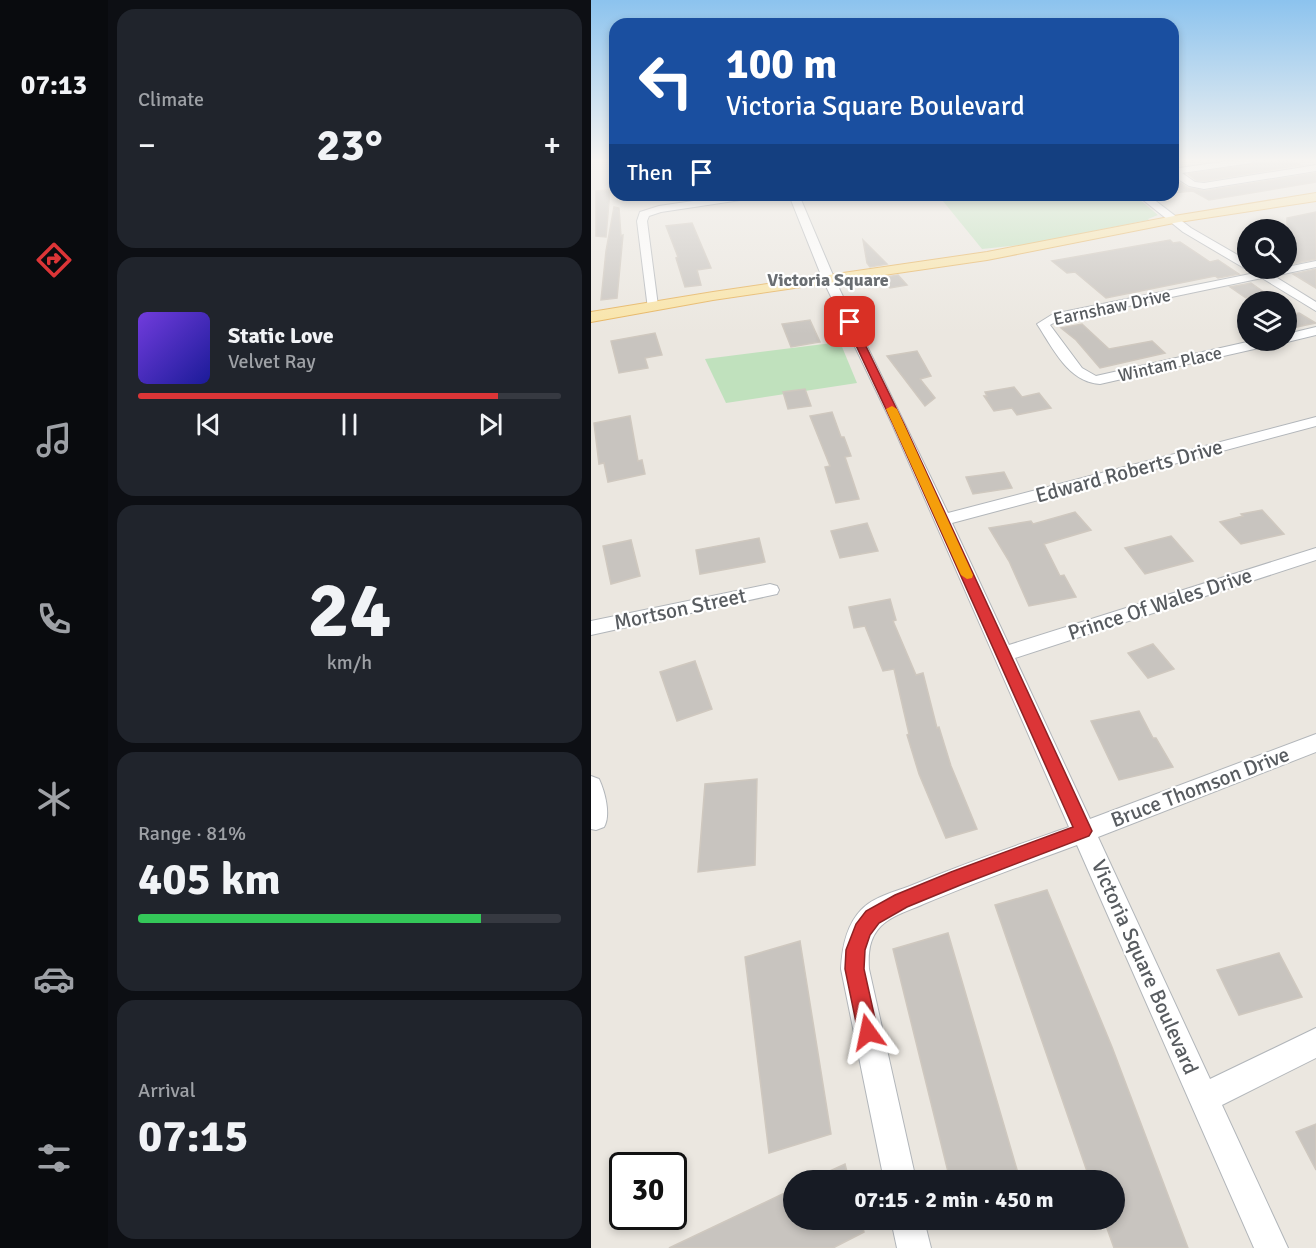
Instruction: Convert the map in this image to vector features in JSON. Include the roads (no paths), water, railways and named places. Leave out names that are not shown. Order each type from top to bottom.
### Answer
[{"type":"main road","points":[[591,317],[987,256],[1189,218]]},
{"type":"street","points":[[643,218],[652,306]]},
{"type":"street","name":"Victoria Square Boulevard","points":[[804,218],[829,280],[899,424],[1271,1248]]},
{"type":"street","points":[[1175,218],[1237,257]]},
{"type":"street","points":[[1297,267],[1316,264]]},
{"type":"street","name":"Earnshaw Drive","points":[[1100,380],[1083,377],[1077,371],[1044,327],[1046,321],[1237,277]]},
{"type":"street","points":[[1270,279],[1316,307]]},
{"type":"street","points":[[1297,336],[1316,331]]},
{"type":"street","name":"Wintam Place","points":[[1100,380],[1237,349]]},
{"type":"street","name":"Edward Roberts Drive","points":[[942,520],[1316,421]]},
{"type":"street","name":"Prince Of Wales Drive","points":[[1003,654],[1316,554]]},
{"type":"street","name":"Mortson Street","points":[[591,628],[770,591]]},
{"type":"street","name":"Bruce Thomson Drive","points":[[898,1170],[855,969],[855,950],[862,930],[872,917],[901,901],[1316,743]]},
{"type":"street","points":[[591,786],[596,820]]},
{"type":"street","points":[[1204,1098],[1316,1043]]},
{"type":"street","points":[[910,1230],[914,1248]]},
{"type":"district","name":"Victoria Square","points":[[828,280]]}]
